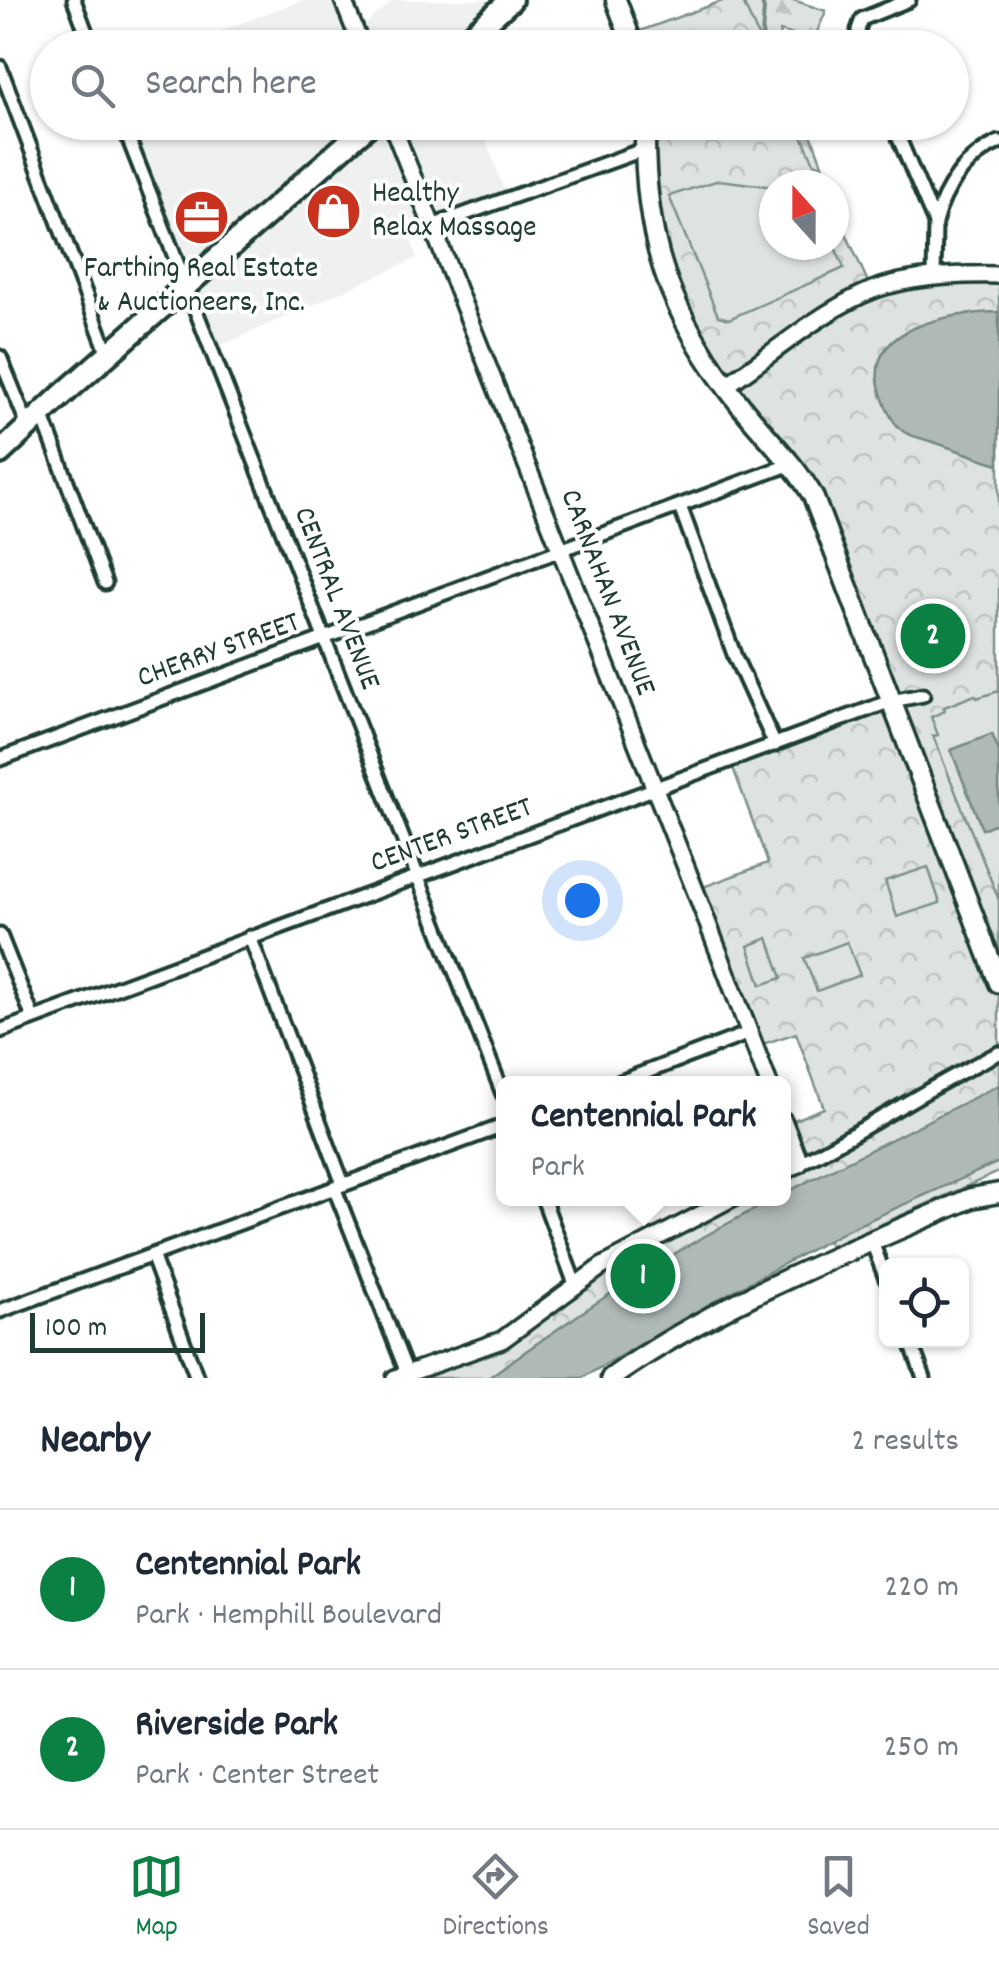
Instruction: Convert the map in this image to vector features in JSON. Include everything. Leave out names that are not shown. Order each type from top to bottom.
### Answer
[{"type":"highway","points":[[477,30],[510,0]]},
{"type":"highway","points":[[0,453],[352,140]]},
{"type":"main road","points":[[616,0],[627,30]]},
{"type":"main road","points":[[645,140],[648,206],[664,275],[693,339],[813,496],[999,983]]},
{"type":"main road","points":[[612,1378],[701,1322],[971,1198],[999,1193]]},
{"type":"street","points":[[74,0],[85,30]]},
{"type":"street","points":[[343,0],[355,30]]},
{"type":"street","points":[[858,30],[862,19],[909,0]]},
{"type":"street","points":[[0,67],[108,354]]},
{"type":"street","name":"CENTRAL AVENUE","points":[[129,140],[496,1077]]},
{"type":"street","name":"CARNAHAN AVENUE","points":[[398,140],[766,1076]]},
{"type":"street","points":[[900,140],[935,222]]},
{"type":"street","points":[[934,278],[935,222],[942,203],[965,166],[999,142]]},
{"type":"street","points":[[432,226],[645,149]]},
{"type":"street","points":[[726,386],[859,296],[896,284],[934,278],[999,275]]},
{"type":"street","points":[[0,357],[34,420],[105,584]]},
{"type":"street","name":"CHERRY STREET","points":[[0,759],[792,464]]},
{"type":"street","points":[[680,506],[735,657],[775,746]]},
{"type":"street","name":"CENTER STREET","points":[[0,1031],[891,701],[923,695]]},
{"type":"street","points":[[0,935],[33,1018]]},
{"type":"street","points":[[250,938],[401,1376],[502,1340],[575,1284],[716,1206]]},
{"type":"street","points":[[636,1076],[749,1033]]},
{"type":"street","points":[[791,1168],[999,1053]]},
{"type":"street","points":[[0,1311],[496,1129]]},
{"type":"street","points":[[791,1140],[800,1163]]},
{"type":"street","points":[[546,1206],[575,1284]]},
{"type":"street","points":[[872,1242],[879,1260]]},
{"type":"street","points":[[152,1255],[197,1378]]},
{"type":"street","points":[[913,1348],[924,1378]]},
{"type":"shaded area","points":[[302,0],[343,0],[355,30],[223,30]]},
{"type":"shaded area","points":[[394,0],[511,0],[477,30],[358,30]]},
{"type":"shaded area","points":[[129,140],[486,140],[507,199],[409,235],[417,258],[211,350]]},
{"type":"shaded area","points":[[999,312],[999,464],[904,432],[881,393],[878,370],[884,352],[897,338],[936,320]]},
{"type":"shaded area","points":[[992,734],[999,752],[999,822],[982,829],[951,750]]},
{"type":"shaded area","points":[[999,1085],[999,1162],[849,1229],[582,1378],[488,1378],[592,1306],[700,1239],[762,1206],[791,1206],[791,1190]]},
{"type":"green space","points":[[725,0],[742,0],[755,30],[643,30]]},
{"type":"green space","points":[[727,0],[793,0],[826,11],[818,30],[745,30]]},
{"type":"green space","points":[[648,140],[804,140],[817,170],[759,170],[759,260],[849,260],[849,240],[872,291],[999,275],[999,1172],[830,1247],[818,1212],[513,1378],[395,1378],[502,1340],[575,1284],[719,1206],[791,1206],[791,1168],[800,1163],[791,1141],[791,1121],[824,1108],[796,1033],[754,1047],[695,890],[768,863],[731,762],[890,701],[813,496],[670,291]]},
{"type":"green space","points":[[798,140],[813,140],[823,167],[807,160]]},
{"type":"green space","points":[[719,180],[759,185],[759,260],[841,260],[844,268],[729,319],[718,316],[669,196]]},
{"type":"green space","points":[[999,691],[999,900],[933,736],[938,735],[931,717],[945,711],[944,707],[975,695],[977,698]]},
{"type":"green space","points":[[928,867],[940,903],[897,917],[885,881]]},
{"type":"green space","points":[[768,938],[782,978],[761,985],[748,946]]},
{"type":"green space","points":[[847,942],[860,975],[817,991],[804,958]]},
{"type":"waterway","points":[[761,0],[762,30]]},
{"type":"place","name":"Healthy Relax Massage","points":[[333,212]]},
{"type":"place","name":"Farthing Real Estate & Auctioneers, Inc.","points":[[201,218]]},
{"type":"place","name":"Riverside Park","points":[[933,636]]},
{"type":"place","name":"Centennial Park","points":[[643,1276]]}]
